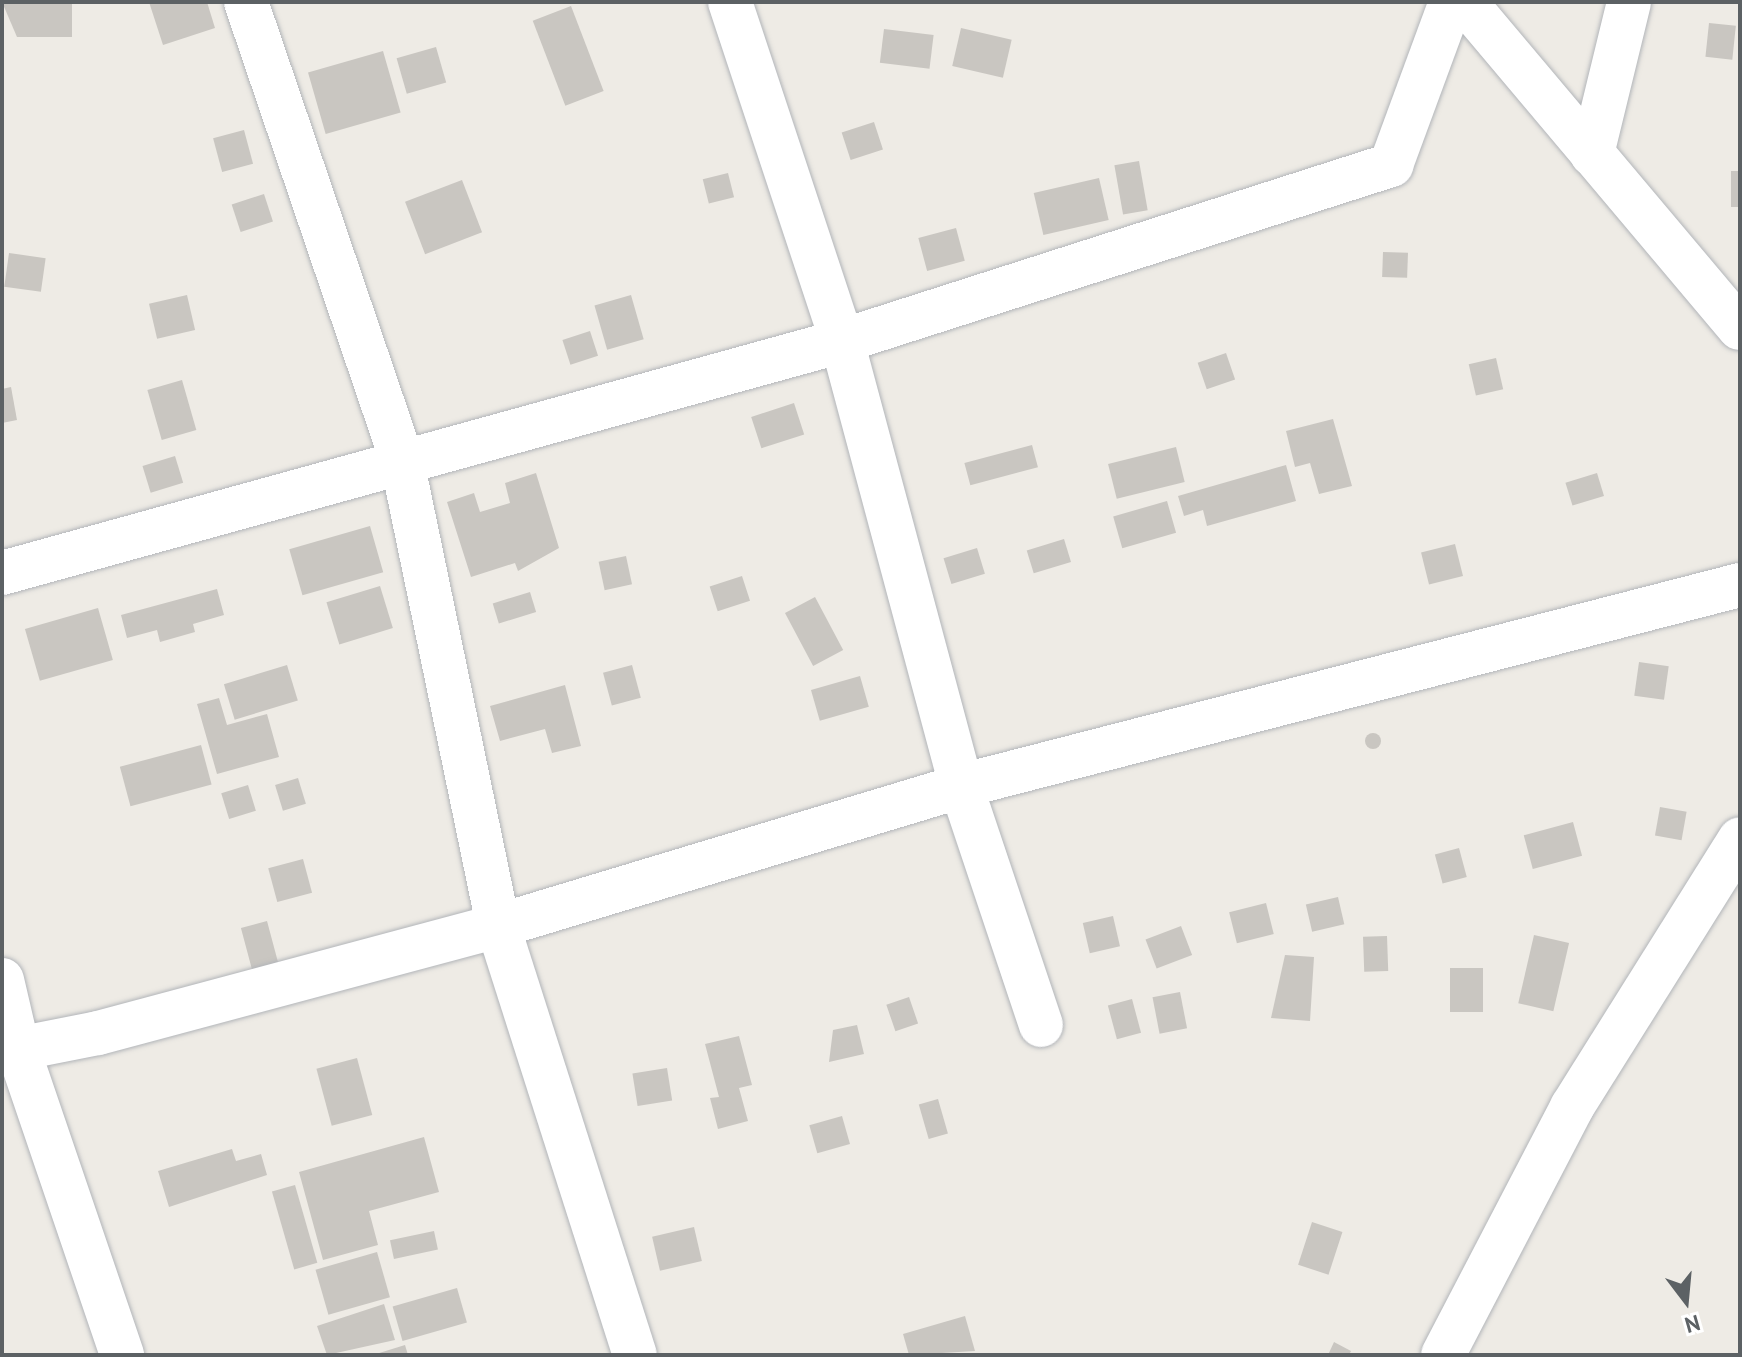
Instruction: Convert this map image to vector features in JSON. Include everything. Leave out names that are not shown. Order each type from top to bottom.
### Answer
[{"type":"street","points":[[246,2],[402,461],[498,926],[635,1355]]},
{"type":"street","points":[[730,2],[842,341],[961,786],[1041,1025]]},
{"type":"street","points":[[2,573],[842,341],[1391,165],[1451,2]]},
{"type":"street","points":[[1465,2],[1740,328]]},
{"type":"street","points":[[1592,154],[1629,2]]},
{"type":"street","points":[[10,1050],[498,926],[961,786],[1740,585]]},
{"type":"street","points":[[1443,1355],[1572,1107],[1740,839]]},
{"type":"street","points":[[2,980],[10,1050],[122,1355]]},
{"type":"building","points":[[2,2],[72,2],[72,37],[17,37]]},
{"type":"building","points":[[149,2],[207,2],[215,28],[163,45]]},
{"type":"building","points":[[571,6],[604,91],[565,106],[533,21]]},
{"type":"building","points":[[1709,23],[1736,26],[1732,60],[1705,57]]},
{"type":"building","points":[[961,28],[1012,40],[1003,78],[952,66]]},
{"type":"building","points":[[884,29],[934,35],[929,69],[880,63]]},
{"type":"building","points":[[436,47],[446,83],[407,94],[397,58]]},
{"type":"building","points":[[383,51],[401,113],[326,134],[308,72]]},
{"type":"building","points":[[874,122],[883,150],[851,160],[842,133]]},
{"type":"building","points":[[244,130],[253,164],[222,172],[213,138]]},
{"type":"building","points":[[1139,161],[1148,210],[1123,215],[1114,165]]},
{"type":"building","points":[[1731,171],[1740,171],[1740,207],[1731,207]]},
{"type":"building","points":[[728,173],[734,197],[709,204],[703,179]]},
{"type":"building","points":[[1099,178],[1109,220],[1043,235],[1034,193]]},
{"type":"building","points":[[462,180],[482,232],[425,254],[405,202]]},
{"type":"building","points":[[264,194],[273,222],[241,232],[232,205]]},
{"type":"building","points":[[956,228],[965,261],[927,271],[918,238]]},
{"type":"building","points":[[1383,252],[1408,253],[1407,278],[1382,277]]},
{"type":"building","points":[[9,253],[46,258],[41,292],[4,287]]},
{"type":"building","points":[[187,295],[195,330],[157,339],[149,304]]},
{"type":"building","points":[[631,295],[644,339],[607,350],[594,305]]},
{"type":"building","points":[[590,331],[598,356],[570,365],[562,340]]},
{"type":"building","points":[[1226,353],[1235,379],[1207,389],[1198,363]]},
{"type":"building","points":[[1496,358],[1503,389],[1476,395],[1469,364]]},
{"type":"building","points":[[182,380],[196,430],[162,440],[147,390]]},
{"type":"building","points":[[11,387],[17,420],[2,423],[2,389]]},
{"type":"building","points":[[794,403],[804,434],[761,448],[751,417]]},
{"type":"building","points":[[1333,419],[1352,486],[1319,494],[1310,463],[1295,467],[1286,431]]},
{"type":"building","points":[[1032,445],[1038,467],[970,485],[964,463]]},
{"type":"building","points":[[1176,447],[1185,482],[1117,499],[1108,464]]},
{"type":"building","points":[[175,456],[183,483],[151,493],[142,466]]},
{"type":"building","points":[[1286,465],[1296,501],[1207,526],[1203,510],[1184,516],[1178,496]]},
{"type":"building","points":[[536,473],[559,548],[518,571],[515,563],[471,577],[447,502],[474,493],[480,512],[510,503],[505,483]]},
{"type":"building","points":[[1597,473],[1604,496],[1572,506],[1565,483]]},
{"type":"building","points":[[1167,501],[1176,533],[1122,548],[1113,516]]},
{"type":"building","points":[[370,526],[383,572],[302,595],[289,549]]},
{"type":"building","points":[[1064,539],[1071,562],[1034,573],[1027,550]]},
{"type":"building","points":[[1455,544],[1463,576],[1429,584],[1421,552]]},
{"type":"building","points":[[977,548],[985,574],[951,584],[944,558]]},
{"type":"building","points":[[626,556],[632,584],[605,590],[599,562]]},
{"type":"building","points":[[742,576],[750,601],[718,611],[710,587]]},
{"type":"building","points":[[380,586],[393,628],[339,644],[326,602]]},
{"type":"building","points":[[217,589],[224,615],[193,624],[195,632],[160,642],[157,630],[127,638],[121,615]]},
{"type":"building","points":[[530,592],[536,612],[499,623],[493,603]]},
{"type":"building","points":[[815,597],[843,650],[813,666],[785,613]]},
{"type":"building","points":[[98,608],[113,660],[40,681],[25,629]]},
{"type":"building","points":[[1639,662],[1669,666],[1664,700],[1634,696]]},
{"type":"building","points":[[287,665],[298,700],[235,720],[224,684]]},
{"type":"building","points":[[632,665],[641,698],[612,706],[603,673]]},
{"type":"building","points":[[860,676],[869,707],[820,721],[811,690]]},
{"type":"building","points":[[565,685],[581,746],[552,753],[545,729],[500,741],[490,706]]},
{"type":"building","points":[[219,698],[227,725],[267,714],[279,757],[217,774],[197,704]]},
{"type":"building","points":[[1370,733],[1376,733],[1381,741],[1379,747],[1370,749],[1365,744],[1365,738]]},
{"type":"building","points":[[201,745],[212,785],[130,806],[120,767]]},
{"type":"building","points":[[298,778],[306,804],[283,811],[275,785]]},
{"type":"building","points":[[248,785],[256,811],[229,819],[221,793]]},
{"type":"building","points":[[1660,807],[1687,812],[1682,840],[1655,836]]},
{"type":"building","points":[[1573,822],[1582,856],[1533,869],[1524,835]]},
{"type":"building","points":[[1459,848],[1467,877],[1443,883],[1435,854]]},
{"type":"building","points":[[303,859],[312,893],[277,902],[268,868]]},
{"type":"building","points":[[1338,897],[1344,924],[1312,932],[1306,904]]},
{"type":"building","points":[[1266,903],[1274,934],[1237,943],[1229,912]]},
{"type":"building","points":[[1113,916],[1120,946],[1090,953],[1083,923]]},
{"type":"building","points":[[267,921],[279,966],[253,973],[241,928]]},
{"type":"building","points":[[1181,926],[1192,955],[1157,969],[1146,940]]},
{"type":"building","points":[[1534,935],[1569,943],[1553,1011],[1518,1003]]},
{"type":"building","points":[[1387,936],[1388,971],[1364,972],[1363,937]]},
{"type":"building","points":[[1285,955],[1314,957],[1310,1021],[1271,1018]]},
{"type":"building","points":[[1450,968],[1483,968],[1483,1012],[1450,1012]]},
{"type":"building","points":[[1180,992],[1187,1028],[1160,1034],[1153,997]]},
{"type":"building","points":[[909,997],[918,1023],[895,1031],[886,1005]]},
{"type":"building","points":[[1132,999],[1141,1033],[1117,1039],[1108,1005]]},
{"type":"building","points":[[857,1025],[864,1054],[829,1062],[833,1030]]},
{"type":"building","points":[[739,1036],[752,1085],[739,1088],[748,1121],[718,1129],[710,1098],[719,1097],[705,1044]]},
{"type":"building","points":[[357,1058],[372,1115],[332,1126],[316,1069]]},
{"type":"building","points":[[667,1068],[672,1101],[638,1106],[632,1073]]},
{"type":"building","points":[[938,1099],[948,1134],[929,1139],[919,1105]]},
{"type":"building","points":[[842,1116],[850,1144],[817,1153],[809,1125]]},
{"type":"building","points":[[424,1137],[439,1192],[369,1211],[378,1245],[323,1260],[299,1172]]},
{"type":"building","points":[[232,1149],[236,1161],[261,1154],[267,1175],[169,1207],[158,1171]]},
{"type":"building","points":[[295,1185],[317,1263],[294,1269],[272,1192]]},
{"type":"building","points":[[1312,1222],[1342,1232],[1329,1275],[1298,1265]]},
{"type":"building","points":[[694,1227],[702,1261],[660,1271],[652,1237]]},
{"type":"building","points":[[434,1231],[438,1250],[394,1259],[390,1240]]},
{"type":"building","points":[[377,1252],[390,1297],[328,1315],[315,1270]]},
{"type":"building","points":[[457,1288],[467,1323],[403,1341],[393,1306]]},
{"type":"building","points":[[384,1304],[395,1340],[327,1355],[317,1326]]},
{"type":"building","points":[[965,1316],[975,1351],[909,1355],[903,1334]]},
{"type":"building","points":[[1334,1342],[1351,1351],[1349,1355],[1328,1355]]},
{"type":"building","points":[[405,1345],[408,1355],[376,1355],[376,1354]]}]
